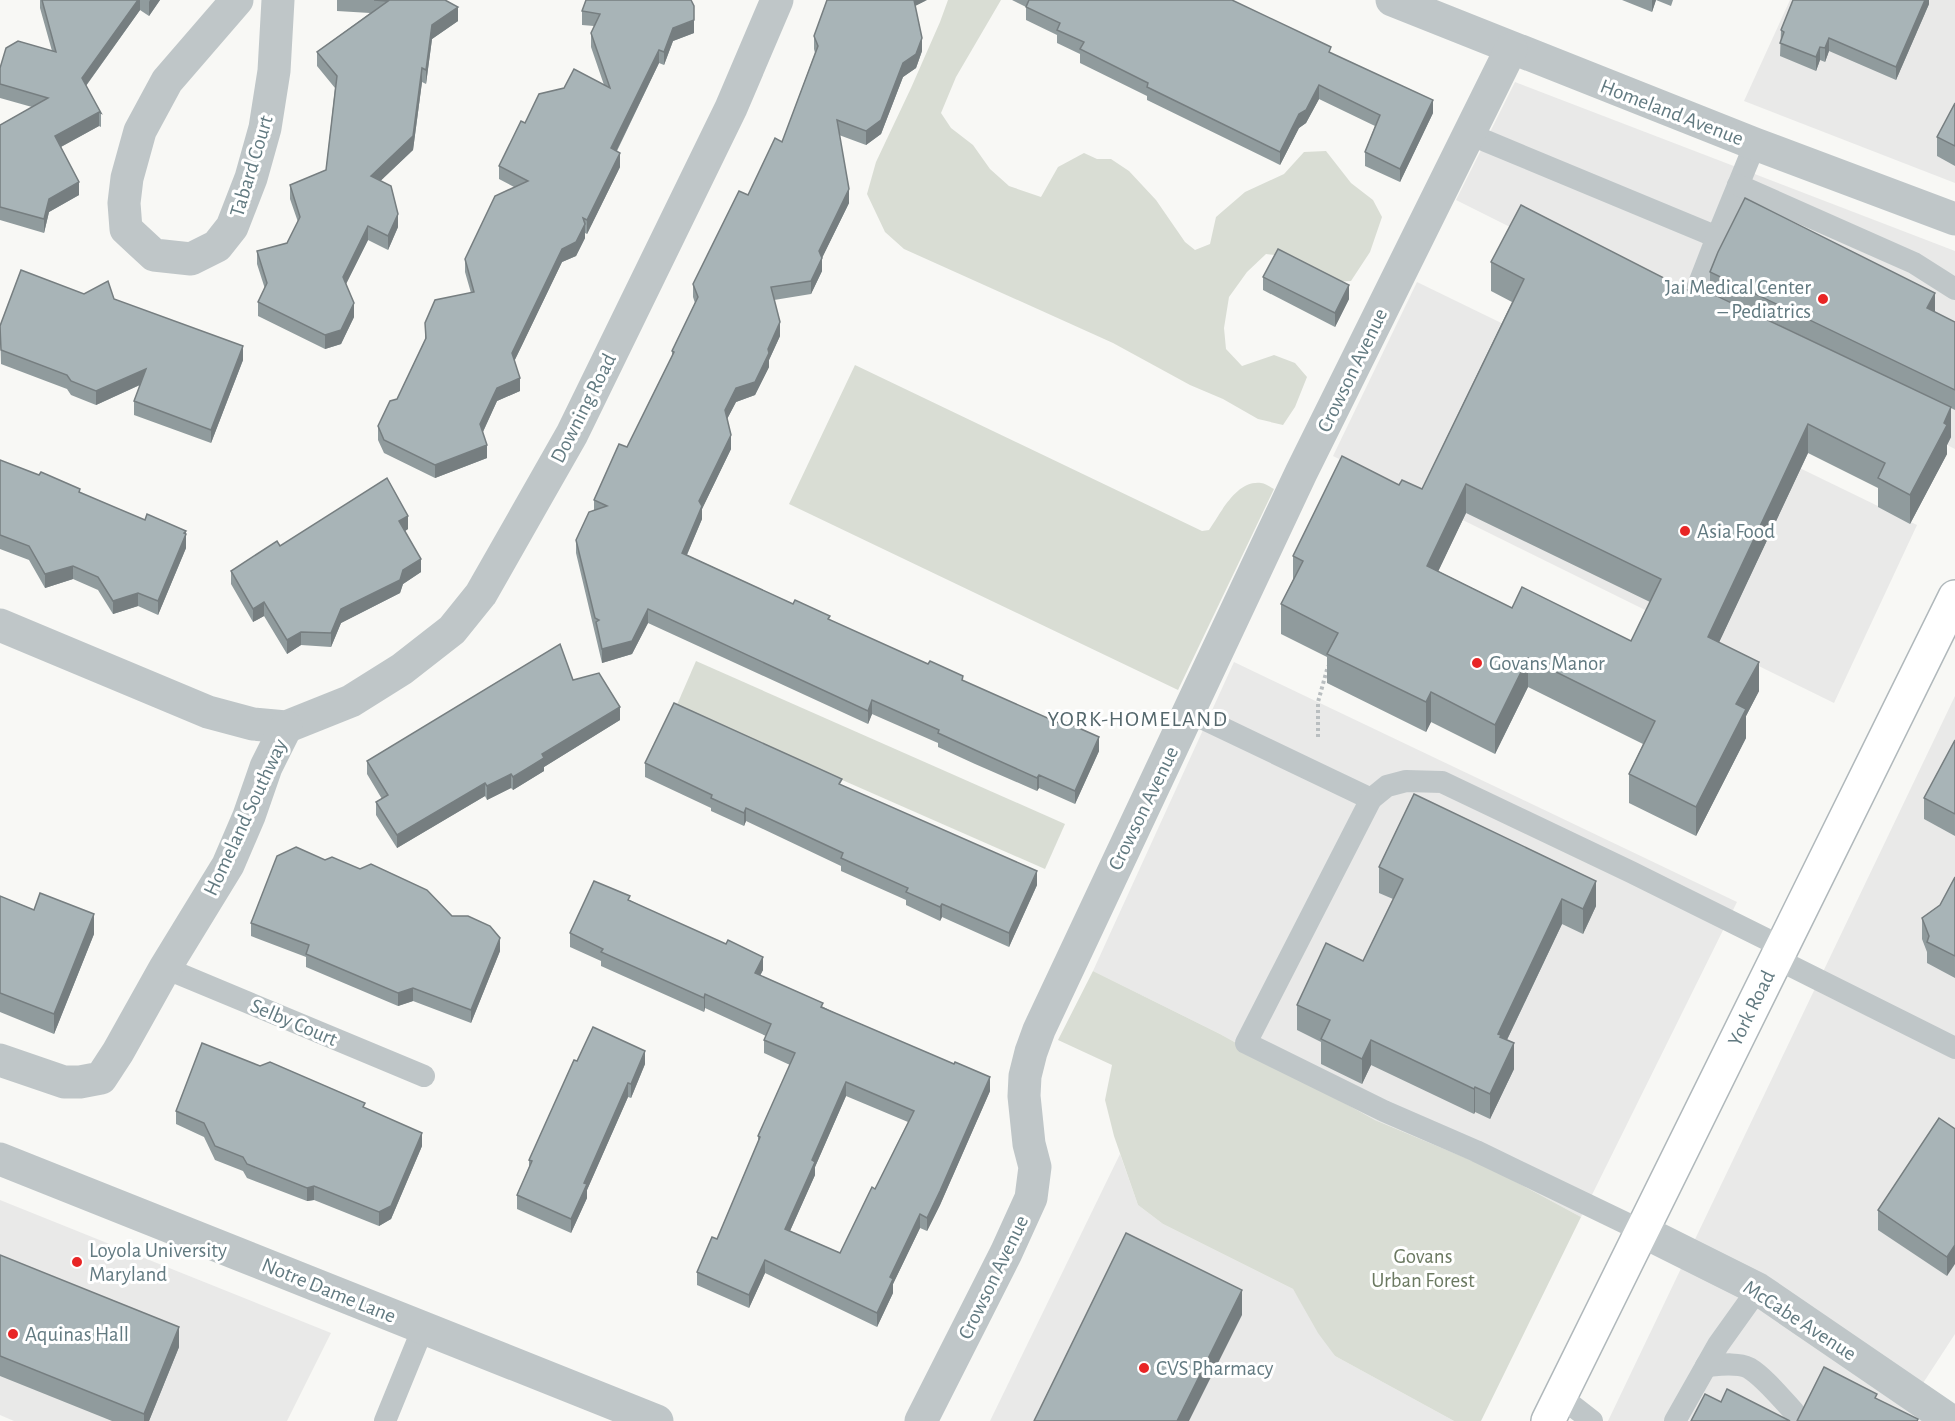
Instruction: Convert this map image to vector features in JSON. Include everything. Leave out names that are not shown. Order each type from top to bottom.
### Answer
[{"type":"main road","name":"York Road","points":[[1554,1409],[1955,597]]},
{"type":"street","name":"Tabard Court","points":[[237,0],[167,81],[140,131],[127,178],[124,202],[126,229],[153,255],[191,259],[217,246],[232,227],[251,178],[265,128],[274,71],[278,0]]},
{"type":"street","name":"Downing Road","points":[[286,727],[351,701],[402,669],[452,630],[481,594],[572,434],[731,108],[777,0]]},
{"type":"street","name":"Homeland Avenue","points":[[1392,0],[1755,144],[1955,219]]},
{"type":"street","name":"Crowson Avenue","points":[[921,1421],[1006,1253],[1031,1198],[1035,1167],[1029,1144],[1024,1096],[1025,1076],[1035,1041],[1301,473],[1511,49]]},
{"type":"street","name":"Homeland Southway","points":[[0,625],[208,712],[253,724],[286,727],[266,767],[249,816],[228,865],[101,1077],[80,1082],[64,1082],[0,1060]]},
{"type":"street","name":"Notre Dame Lane","points":[[0,1159],[657,1421]]},
{"type":"street","name":"McCabe Avenue","points":[[1642,1231],[1758,1289],[1951,1421]]},
{"type":"lane","points":[[1469,134],[1717,237]]},
{"type":"lane","points":[[1725,314],[1693,299],[1755,144]]},
{"type":"lane","points":[[1738,185],[1914,263],[1955,289]]},
{"type":"lane","points":[[1189,712],[1371,799]]},
{"type":"lane","points":[[1642,1231],[1476,1151],[1384,1112],[1246,1043],[1371,799],[1387,786],[1406,781],[1442,782],[1631,872],[1955,1048]]},
{"type":"lane","name":"Selby Court","points":[[165,968],[424,1076]]},
{"type":"lane","points":[[1675,1421],[1718,1345],[1758,1289]]},
{"type":"lane","points":[[385,1421],[423,1328]]},
{"type":"lane","points":[[1706,1366],[1732,1364],[1748,1368],[1776,1392],[1794,1412]]},
{"type":"lane","points":[[1554,1409],[1592,1421]]},
{"type":"path","points":[[1319,747],[1318,702],[1324,676],[1332,660]]},
{"type":"shaded area","points":[[1790,0],[1955,0],[1955,183],[1744,101]]},
{"type":"shaded area","points":[[1515,82],[1955,251],[1955,449],[1456,200]]},
{"type":"shaded area","points":[[1417,282],[1917,525],[1834,703],[1333,456]]},
{"type":"shaded area","points":[[1234,662],[1737,902],[1581,1217],[1492,1169],[1375,1120],[1220,1034],[1093,971]]},
{"type":"shaded area","points":[[1955,696],[1955,1334],[1914,1397],[1949,1421],[1608,1421]]},
{"type":"shaded area","points":[[1120,1154],[1138,1205],[1163,1224],[1293,1289],[1335,1356],[1454,1421],[990,1421]]},
{"type":"shaded area","name":"Loyola University Maryland","points":[[0,1200],[331,1333],[287,1421],[14,1421],[0,1415]]},
{"type":"green space","points":[[948,0],[1001,0],[956,77],[941,113],[951,128],[973,145],[990,169],[1009,186],[1041,197],[1058,167],[1084,153],[1097,159],[1111,159],[1129,171],[1156,200],[1185,242],[1195,250],[1210,244],[1216,217],[1245,192],[1284,174],[1304,152],[1326,151],[1351,183],[1373,200],[1382,217],[1370,252],[1351,281],[1335,282],[1285,256],[1266,254],[1247,272],[1229,297],[1224,328],[1226,349],[1242,366],[1274,355],[1295,363],[1307,377],[1295,407],[1283,425],[1258,419],[1113,343],[904,249],[885,232],[867,194],[876,162],[911,88]]},
{"type":"green space","points":[[855,365],[1202,531],[1209,530],[1230,499],[1244,487],[1252,483],[1261,483],[1274,489],[1178,690],[789,504]]},
{"type":"green space","points":[[696,661],[1065,824],[1045,869],[676,707]]},
{"type":"green space","name":"Govans Urban Forest","points":[[1093,971],[1220,1034],[1375,1120],[1492,1169],[1581,1217],[1481,1421],[1454,1421],[1335,1356],[1318,1333],[1293,1289],[1163,1224],[1138,1205],[1114,1136],[1105,1100],[1112,1065],[1058,1040]]},
{"type":"building","points":[[42,0],[138,0],[82,78],[101,113],[55,136],[79,182],[49,199],[44,219],[0,207],[0,125],[48,98],[0,84],[0,68],[6,48],[18,41],[56,52]]},
{"type":"building","points":[[374,0],[445,0],[458,7],[432,25],[426,70],[422,68],[413,136],[371,176],[391,186],[398,214],[388,236],[368,226],[343,277],[354,303],[341,330],[325,335],[258,302],[267,283],[257,251],[287,243],[300,217],[290,185],[326,170],[337,76],[317,52],[388,1]]},
{"type":"building","points":[[586,0],[691,0],[694,6],[694,20],[673,28],[664,52],[659,50],[611,148],[620,153],[587,220],[583,218],[585,224],[576,242],[562,249],[512,353],[520,378],[497,388],[480,424],[487,445],[435,465],[384,440],[378,426],[390,401],[397,399],[426,338],[425,323],[435,300],[474,292],[465,259],[495,196],[528,181],[499,166],[521,121],[525,123],[539,94],[564,88],[574,69],[610,88],[591,33],[600,14],[582,11]]},
{"type":"building","points":[[827,0],[914,0],[922,38],[916,54],[903,63],[881,120],[866,131],[837,120],[849,189],[819,251],[822,258],[811,281],[771,287],[780,322],[755,382],[736,388],[725,410],[731,435],[699,501],[702,506],[682,553],[793,604],[795,600],[830,616],[828,619],[928,664],[930,661],[963,676],[962,680],[1061,724],[1063,721],[1099,737],[1075,791],[1039,775],[1037,778],[872,700],[868,711],[648,609],[632,641],[602,649],[596,622],[599,620],[595,618],[576,540],[589,512],[607,506],[594,500],[619,444],[627,447],[674,352],[672,351],[698,297],[693,284],[739,191],[748,195],[775,138],[782,142],[818,46],[814,36]]},
{"type":"building","points":[[1029,0],[1232,0],[1331,47],[1329,52],[1433,100],[1400,169],[1365,152],[1380,115],[1319,85],[1306,110],[1299,114],[1280,152],[1147,87],[1148,83],[1080,49],[1084,42],[1057,30],[1060,23],[1026,7]]},
{"type":"building","points":[[1793,0],[1925,0],[1896,67],[1829,38],[1825,48],[1820,47],[1816,57],[1780,43],[1784,32],[1781,30]]},
{"type":"building","points":[[1955,103],[1955,146],[1937,137]]},
{"type":"building","name":"Jai Medical Center – Pediatrics","points":[[1745,198],[1935,293],[1927,308],[1955,322],[1955,390],[1710,272]]},
{"type":"building","points":[[1521,205],[1693,293],[1696,286],[1951,407],[1944,423],[1947,425],[1910,495],[1878,478],[1885,463],[1808,424],[1708,637],[1759,662],[1736,704],[1746,709],[1696,807],[1629,774],[1655,721],[1528,658],[1495,725],[1431,692],[1426,702],[1327,654],[1338,633],[1281,604],[1303,561],[1293,556],[1342,456],[1399,485],[1402,480],[1422,489],[1524,279],[1491,262]],"holes":[[[1466,484],[1661,579],[1631,641],[1522,587],[1512,608],[1427,566]]]},
{"type":"building","points":[[1278,249],[1349,285],[1335,313],[1263,277]]},
{"type":"building","points":[[21,270],[84,294],[108,281],[114,299],[243,346],[211,430],[134,401],[146,369],[96,391],[71,381],[67,375],[1,350],[0,326]]},
{"type":"building","points":[[0,460],[39,475],[41,472],[80,489],[79,492],[145,520],[147,514],[186,531],[158,601],[138,593],[113,601],[98,577],[73,566],[45,574],[29,546],[0,535]]},
{"type":"building","points":[[387,478],[408,516],[399,521],[421,559],[403,570],[400,580],[341,609],[331,633],[301,632],[287,640],[264,602],[253,609],[231,571],[277,541],[280,546]]},
{"type":"building","points":[[560,644],[573,680],[599,673],[620,707],[542,754],[544,758],[513,777],[511,774],[487,786],[485,783],[397,835],[376,802],[388,795],[367,761]]},
{"type":"building","points":[[674,703],[842,779],[839,784],[1037,871],[1009,933],[942,904],[940,907],[906,892],[908,888],[841,858],[843,853],[746,808],[744,813],[711,798],[712,795],[645,763]]},
{"type":"building","points":[[1955,740],[1955,814],[1924,798]]},
{"type":"building","points":[[1414,794],[1596,881],[1583,909],[1562,899],[1498,1034],[1514,1043],[1490,1094],[1475,1087],[1474,1089],[1371,1040],[1362,1059],[1321,1039],[1330,1020],[1297,1005],[1326,943],[1363,961],[1403,879],[1379,867]]},
{"type":"building","points":[[296,847],[325,860],[332,857],[360,869],[371,864],[427,890],[452,916],[468,916],[490,926],[500,938],[471,1010],[413,988],[398,993],[306,954],[309,945],[251,923],[277,856]]},
{"type":"building","points":[[1955,877],[1955,956],[1927,942],[1929,936],[1922,918],[1940,905]]},
{"type":"building","points":[[594,881],[630,896],[628,900],[726,944],[728,940],[763,957],[755,973],[823,1003],[821,1007],[990,1077],[940,1191],[927,1218],[920,1214],[890,1277],[893,1279],[877,1313],[765,1260],[749,1295],[697,1272],[712,1237],[717,1239],[760,1137],[758,1136],[795,1053],[764,1040],[771,1024],[705,994],[704,998],[601,952],[603,949],[570,933]],"holes":[[[846,1082],[914,1111],[875,1189],[872,1187],[840,1253],[785,1229],[815,1162],[812,1160]]]},
{"type":"building","points":[[40,893],[94,914],[54,1014],[0,993],[0,896],[34,910]]},
{"type":"building","points":[[593,1027],[645,1051],[631,1084],[628,1083],[584,1183],[587,1184],[571,1219],[517,1195],[532,1161],[529,1160],[574,1060],[577,1061]]},
{"type":"building","points":[[202,1043],[260,1066],[270,1062],[365,1103],[363,1107],[422,1133],[391,1206],[379,1212],[314,1186],[307,1188],[247,1164],[243,1157],[215,1146],[204,1123],[176,1111]]},
{"type":"building","points":[[1939,1118],[1955,1129],[1955,1245],[1947,1257],[1878,1210]]},
{"type":"building","name":"CVS Pharmacy","points":[[1126,1233],[1242,1290],[1177,1421],[1034,1421]]},
{"type":"building","points":[[0,1255],[179,1327],[144,1414],[0,1356]]},
{"type":"building","points":[[1824,1367],[1877,1394],[1875,1398],[1918,1419],[1917,1421],[1797,1421]]},
{"type":"building","points":[[1727,1389],[1790,1421],[1691,1421],[1705,1394],[1721,1402]]},
{"type":"place","name":"Jai Medical Center – Pediatrics","points":[[1823,299]]},
{"type":"place","name":"Asia Food","points":[[1685,531]]},
{"type":"place","name":"Govans Manor","points":[[1477,663]]},
{"type":"place","name":"Loyola University Maryland","points":[[77,1262]]},
{"type":"place","name":"Aquinas Hall","points":[[13,1334]]},
{"type":"place","name":"CVS Pharmacy","points":[[1144,1368]]},
{"type":"district","name":"YORK-HOMELAND","points":[[1138,718]]}]
